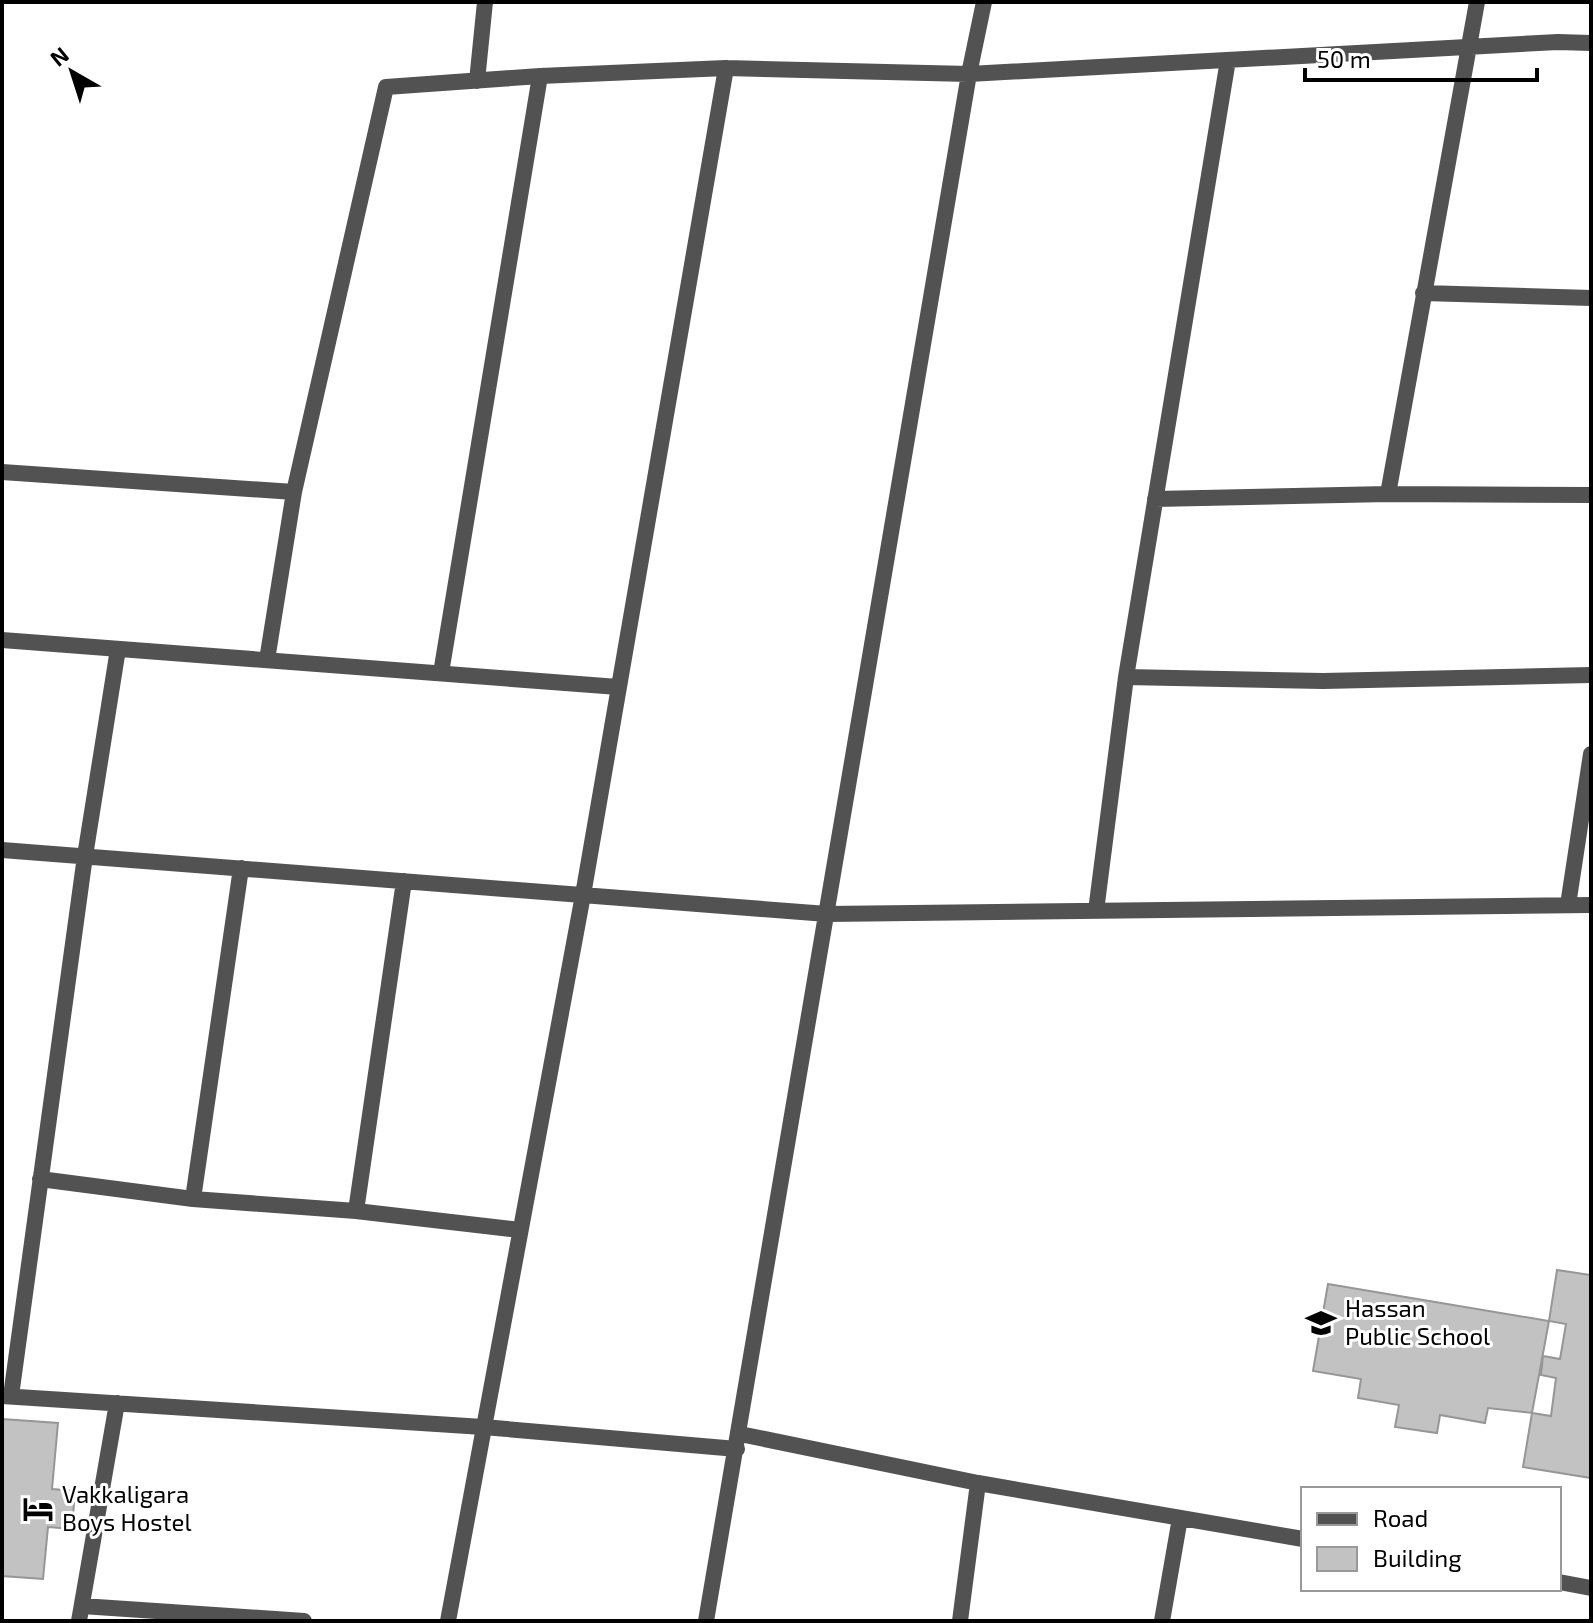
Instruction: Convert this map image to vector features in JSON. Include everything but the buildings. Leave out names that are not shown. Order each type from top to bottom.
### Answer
[{"type":"street","points":[[477,81],[485,2]]},
{"type":"street","points":[[706,1621],[969,74],[984,2]]},
{"type":"street","points":[[1388,494],[1477,2]]},
{"type":"street","points":[[267,660],[294,492],[386,87],[726,68],[969,74],[1591,43]]},
{"type":"street","points":[[1096,911],[1126,677],[1228,60]]},
{"type":"street","points":[[448,1621],[583,895],[726,68]]},
{"type":"street","points":[[441,673],[540,76]]},
{"type":"street","points":[[1423,293],[1591,298]]},
{"type":"street","points":[[2,472],[294,492]]},
{"type":"street","points":[[1155,499],[1388,494],[1591,495]]},
{"type":"street","points":[[2,640],[618,687]]},
{"type":"street","points":[[118,649],[6,1396],[738,1441],[1301,1539]]},
{"type":"street","points":[[1126,677],[1323,681],[1591,675]]},
{"type":"street","points":[[1568,905],[1591,754]]},
{"type":"street","points":[[2,850],[827,914],[1591,905]]},
{"type":"street","points":[[193,1199],[241,868]]},
{"type":"street","points":[[356,1211],[404,881]]},
{"type":"street","points":[[40,1179],[193,1199],[356,1211],[520,1230]]},
{"type":"street","points":[[117,1403],[80,1613],[304,1621]]},
{"type":"street","points":[[960,1621],[978,1483]]},
{"type":"street","points":[[1162,1621],[1180,1518]]},
{"type":"street","points":[[1561,1582],[1591,1588]]},
{"type":"place","name":"Hassan Public School","points":[[1321,1323]]},
{"type":"place","name":"Vakkaligara Boys Hostel","points":[[38,1509]]}]
